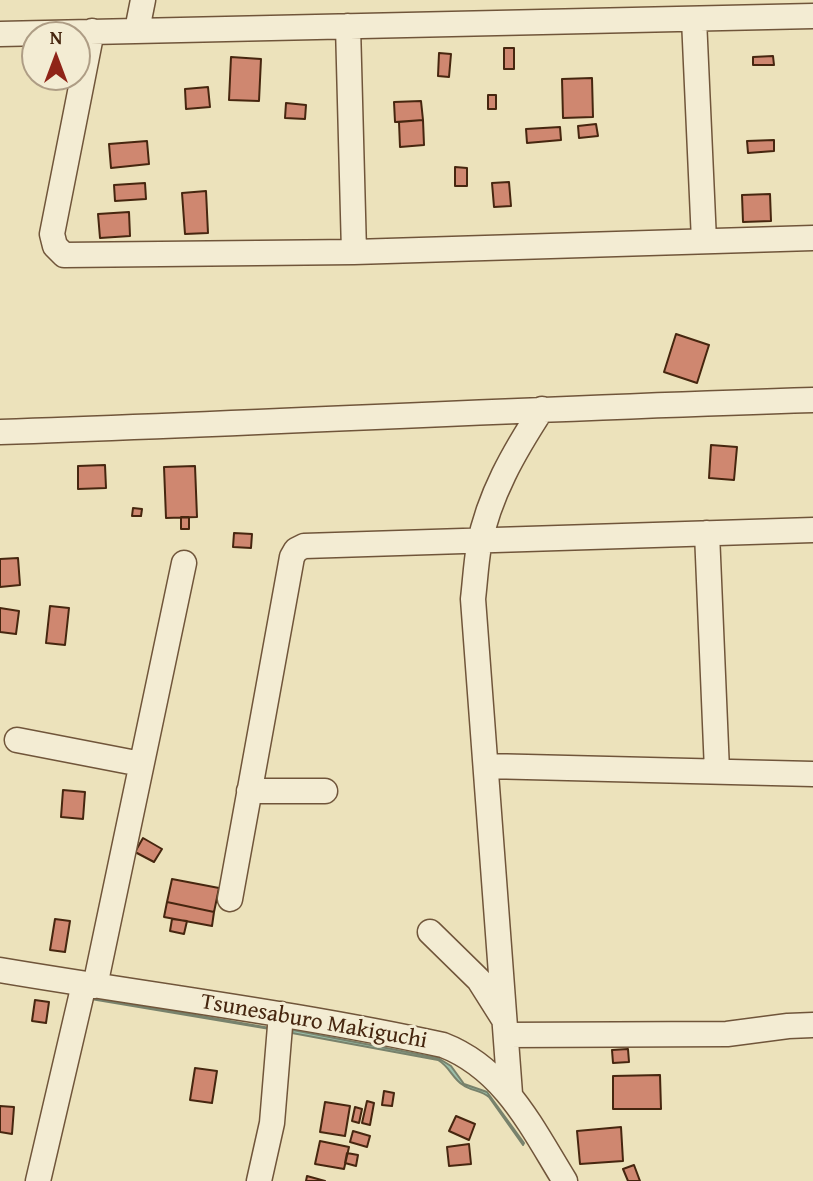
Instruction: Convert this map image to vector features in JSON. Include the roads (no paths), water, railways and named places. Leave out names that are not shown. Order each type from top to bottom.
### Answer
[{"type":"street","points":[[137,30],[143,0]]},
{"type":"street","points":[[656,20],[683,6],[813,2]]},
{"type":"street","points":[[0,34],[813,16]]},
{"type":"street","points":[[694,19],[704,241]]},
{"type":"street","points":[[348,26],[354,252]]},
{"type":"street","points":[[92,32],[52,234],[55,246],[64,256],[354,252],[813,238]]},
{"type":"street","points":[[0,432],[813,400]]},
{"type":"street","points":[[510,1094],[473,599],[481,541],[497,487],[517,447],[542,409]]},
{"type":"street","points":[[230,899],[292,556],[296,550],[304,546],[813,530]]},
{"type":"street","points":[[706,533],[717,771]]},
{"type":"street","points":[[38,1181],[90,985],[184,563]]},
{"type":"street","points":[[17,740],[141,764]]},
{"type":"street","points":[[486,766],[813,774]]},
{"type":"street","points":[[249,791],[325,791]]},
{"type":"street","points":[[430,932],[479,980],[505,1028]]},
{"type":"street","name":"Tsunesaburo Makiguchi","points":[[0,970],[281,1014],[443,1045],[475,1061],[510,1094],[565,1181]]},
{"type":"street","points":[[259,1181],[272,1123],[281,1014]]},
{"type":"street","points":[[505,1028],[727,1034],[813,1025]]}]
